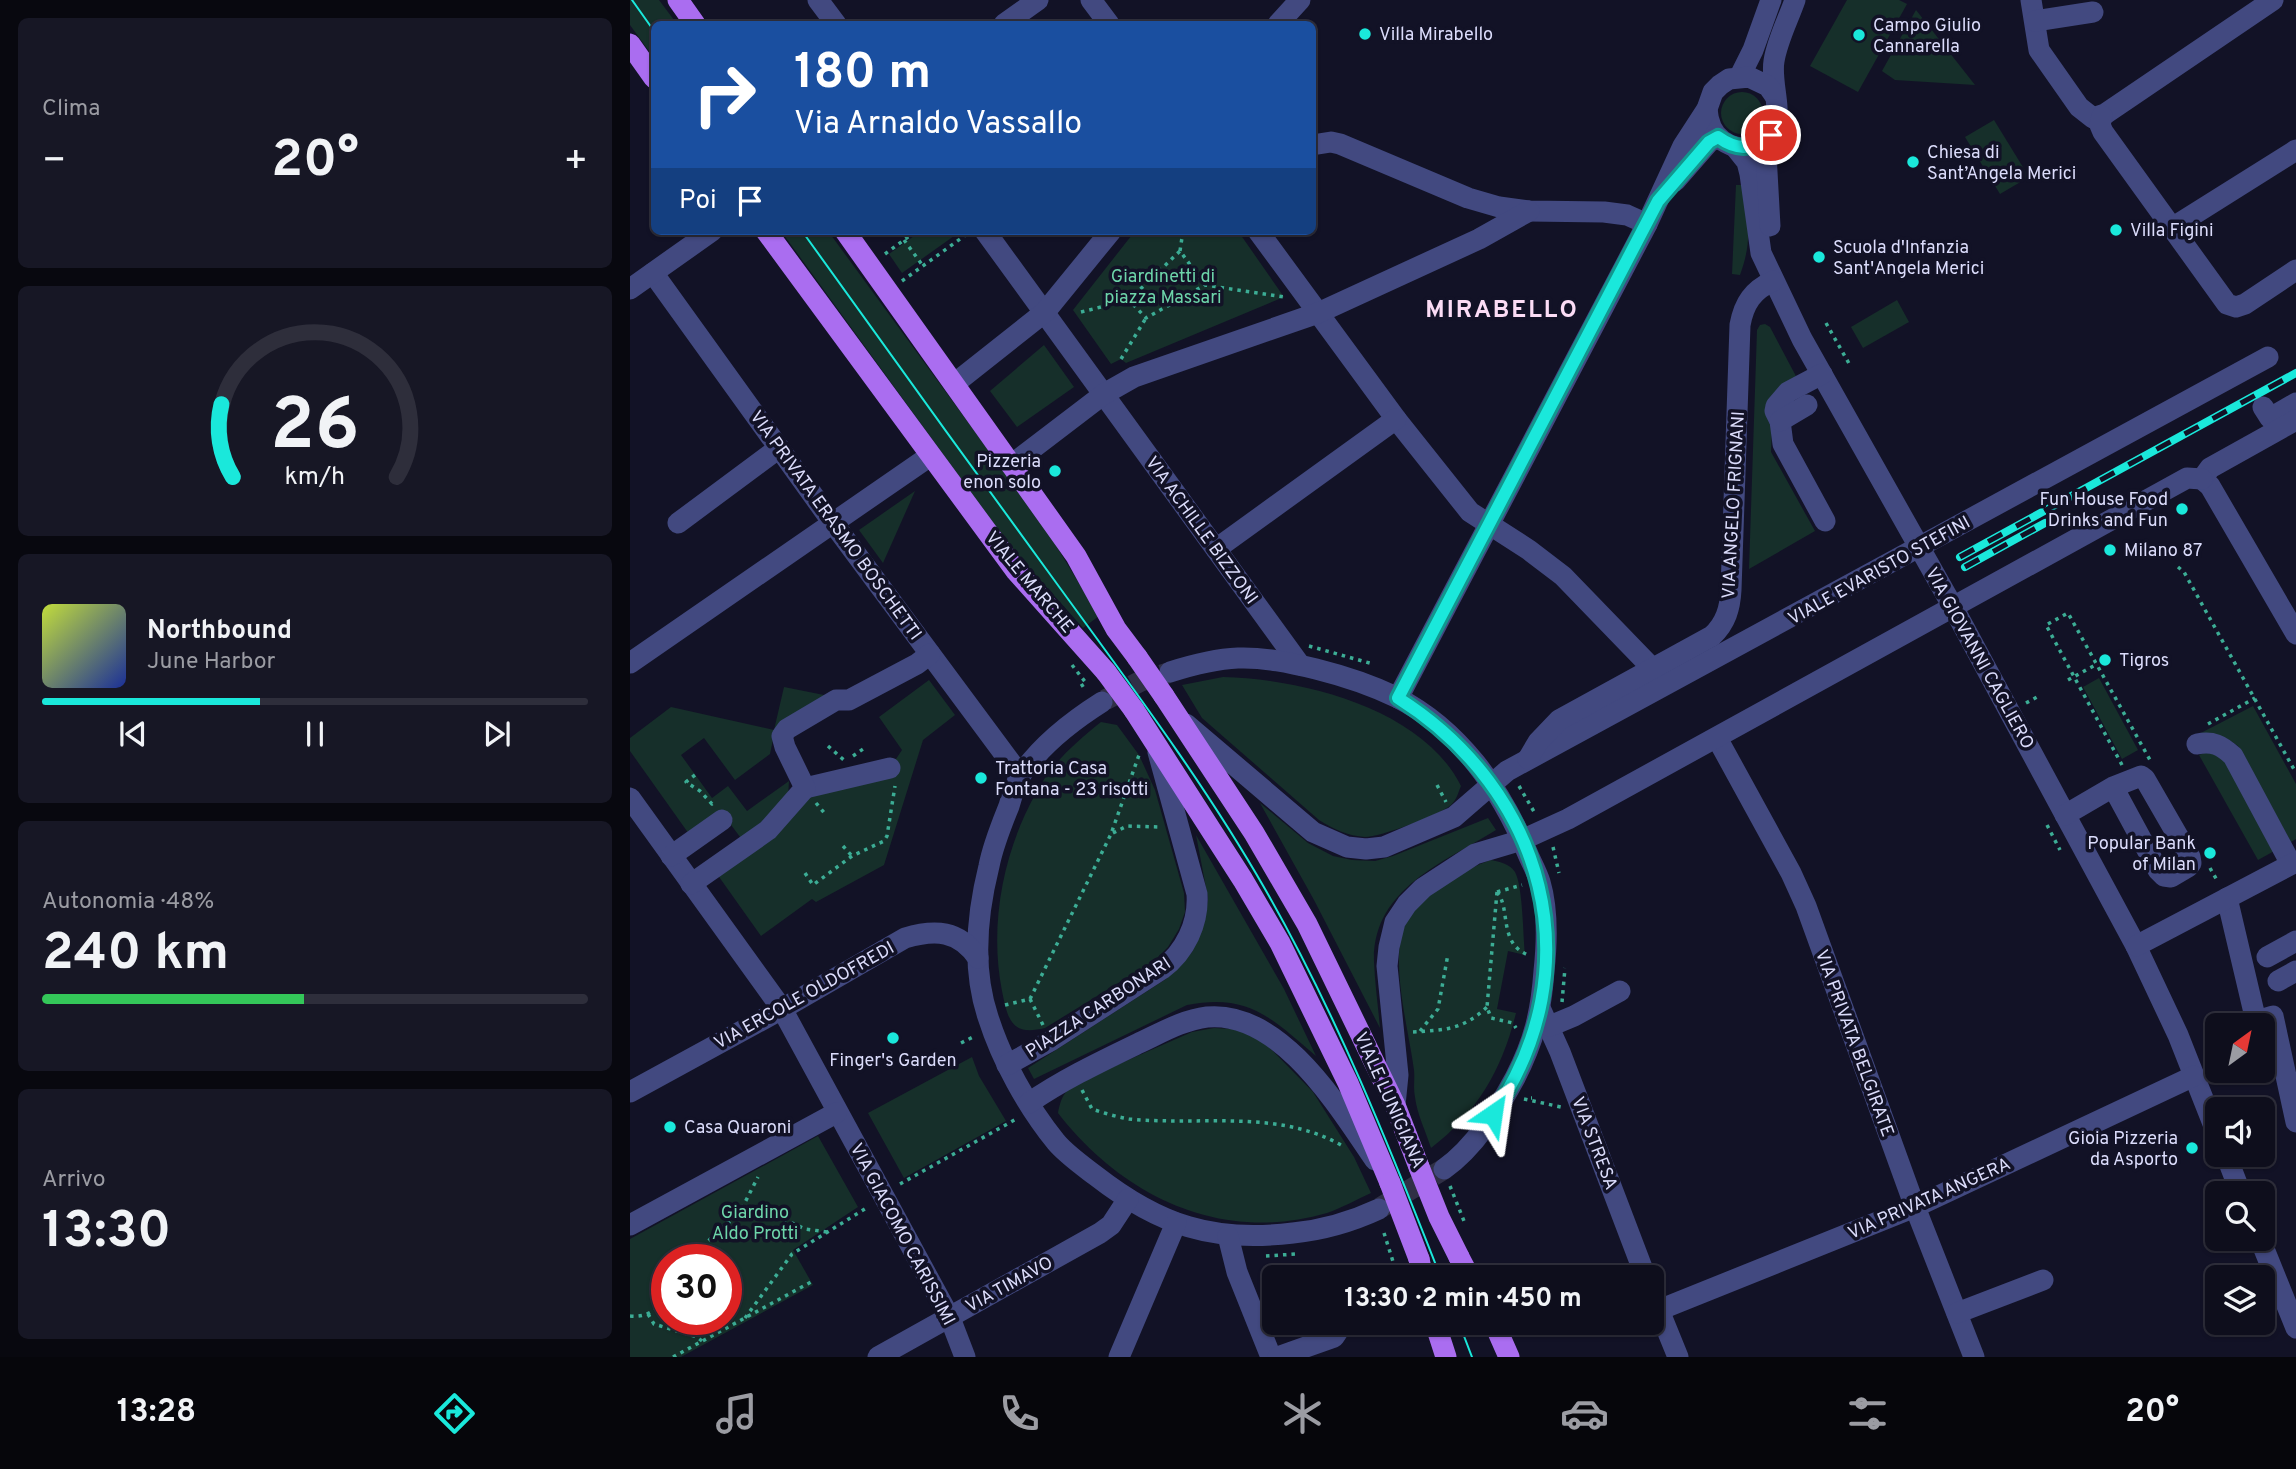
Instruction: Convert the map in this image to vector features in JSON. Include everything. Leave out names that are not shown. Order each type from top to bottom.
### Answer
[{"type":"main road","points":[[678,0],[693,21]]},
{"type":"main road","points":[[630,44],[651,74]]},
{"type":"main road","name":"VIALE MARCHE","points":[[769,235],[1016,571],[1106,671],[1134,710],[1280,943]]},
{"type":"main road","points":[[848,235],[1076,556],[1116,629],[1182,721]]},
{"type":"main road","name":"VIALE LUNIGIANA","points":[[1182,721],[1254,833],[1307,924],[1395,1105],[1439,1217],[1464,1265]]},
{"type":"main road","name":"VIALE LUNIGIANA","points":[[1280,943],[1348,1083],[1420,1265]]},
{"type":"main road","points":[[1439,1335],[1446,1357]]},
{"type":"main road","points":[[1499,1335],[1509,1357]]},
{"type":"street","points":[[1008,21],[1038,0]]},
{"type":"street","points":[[1091,0],[1107,21]]},
{"type":"street","points":[[1281,21],[1300,0]]},
{"type":"street","points":[[1740,76],[1753,50],[1771,0]]},
{"type":"street","points":[[1658,201],[1702,150],[1726,142],[1753,147],[1771,135],[1777,126],[1779,114],[1772,76],[1774,58],[1795,0]]},
{"type":"street","points":[[2031,0],[2039,50],[2079,107],[2093,118],[2102,116],[2273,0]]},
{"type":"street","points":[[2035,21],[2093,12]]},
{"type":"street","points":[[1398,698],[1647,224],[1683,146],[1707,109],[1709,100],[1720,85],[1740,76],[1760,80],[1776,96]]},
{"type":"street","points":[[1707,109],[1712,129],[1726,142]]},
{"type":"street","points":[[2102,116],[2100,125],[2104,132],[2222,299],[2232,307],[2245,304],[2296,270]]},
{"type":"street","name":"VIA GIOVANNI CAGLIERO","points":[[1771,135],[1766,154],[1773,281]]},
{"type":"street","points":[[1316,144],[1331,142],[1340,144],[1468,198],[1499,206],[1529,211],[1604,212],[1627,215],[1647,224]]},
{"type":"street","name":"VIA GIOVANNI CAGLIERO","points":[[1726,142],[1747,162],[1761,253],[1773,281],[2136,946],[2157,986],[2205,1104]]},
{"type":"street","points":[[2172,228],[2296,150]]},
{"type":"street","points":[[1011,465],[1104,394],[1134,377],[1318,313],[1479,239],[1529,211]]},
{"type":"street","points":[[630,289],[706,235]]},
{"type":"street","name":"VIA ACHILLE BIZZONI","points":[[988,235],[1300,665]]},
{"type":"street","points":[[954,384],[1045,312],[1108,235]]},
{"type":"street","points":[[1261,235],[1396,419],[1470,513],[1529,550],[1563,576],[1653,669]]},
{"type":"street","name":"VIA PRIVATA ERASMO BOSCHETTI","points":[[653,273],[1019,777]]},
{"type":"street","name":"VIA ANGELO FRIGNANI","points":[[1527,762],[1538,742],[1559,720],[1712,636],[1723,623],[1731,590],[1740,325],[1742,313],[1754,293],[1773,281]]},
{"type":"street","name":"VIALE EVARISTO STEFINI","points":[[1491,783],[1507,771],[2268,357]]},
{"type":"street","points":[[1822,374],[1788,392],[1775,411],[1780,421],[1783,444],[1825,521]]},
{"type":"street","points":[[2263,407],[2270,418],[2296,403]]},
{"type":"street","points":[[1780,421],[1807,405]]},
{"type":"street","points":[[1216,549],[1396,419]]},
{"type":"street","points":[[2202,479],[2210,468],[2296,420]]},
{"type":"street","points":[[678,523],[779,448]]},
{"type":"street","points":[[630,663],[930,456]]},
{"type":"street","points":[[1395,1105],[1398,1075],[1387,966],[1389,947],[1395,922],[1407,904],[1423,888],[1475,853],[1522,840],[1568,819],[2187,478],[2202,479],[2210,486],[2296,634]]},
{"type":"street","points":[[805,788],[785,747],[782,736],[787,729],[836,700],[849,700],[917,664],[930,654]]},
{"type":"street","points":[[1170,672],[1202,662],[1238,658],[1300,665],[1364,683],[1398,698],[1447,733],[1491,783],[1510,812],[1539,881],[1546,957],[1546,1018],[1503,1100],[1455,1161],[1444,1169]]},
{"type":"street","name":"PIAZZA CARBONARI","points":[[1102,702],[1062,730],[1019,777],[994,843],[979,913],[978,958],[987,1016],[1007,1065],[1057,1143],[1128,1199],[1175,1223],[1228,1236],[1270,1236],[1311,1231],[1350,1222],[1379,1209]]},
{"type":"street","points":[[1182,721],[1312,832],[1347,847],[1384,847],[1454,817],[1491,783]]},
{"type":"street","points":[[2136,946],[2294,863],[2233,756],[2201,734]]},
{"type":"street","name":"VIA PRIVATA BELGIRATE","points":[[1717,737],[1791,873],[1806,906],[1915,1207],[1975,1357]]},
{"type":"street","name":"PIAZZA CARBONARI","points":[[1007,1065],[1052,1040],[1156,973],[1176,956],[1192,928],[1198,901],[1155,743]]},
{"type":"street","points":[[691,884],[768,830],[805,788],[890,768]]},
{"type":"street","points":[[2065,815],[2113,787],[2141,776],[2190,857],[2191,863],[2188,867],[2171,877],[2164,876],[2158,870],[2113,787]]},
{"type":"street","name":"VIA GIACOMO CARISSIMI","points":[[630,798],[782,1009],[950,1318],[965,1357]]},
{"type":"street","points":[[671,856],[722,820]]},
{"type":"street","points":[[2227,898],[2256,1021],[2273,1016],[2296,1122]]},
{"type":"street","name":"VIA ERCOLE OLDOFREDI","points":[[630,1092],[905,938],[927,932],[943,933],[970,946],[978,958]]},
{"type":"street","points":[[2267,957],[2296,941]]},
{"type":"street","points":[[1546,1018],[1574,1016],[1620,991]]},
{"type":"street","points":[[1030,1103],[1073,1074],[1181,1024],[1206,1017],[1225,1018],[1243,1022],[1265,1032],[1285,1047],[1313,1076],[1387,1178]]},
{"type":"street","name":"VIA STRESA","points":[[1546,1018],[1641,1265]]},
{"type":"street","name":"VIA PRIVATA ANGERA","points":[[1664,1298],[1915,1207],[2194,1076]]},
{"type":"street","points":[[630,1225],[836,1112]]},
{"type":"street","name":"VIA TIMAVO","points":[[878,1357],[1100,1233],[1111,1225],[1128,1199]]},
{"type":"street","points":[[1119,1357],[1175,1223]]},
{"type":"street","points":[[1228,1236],[1237,1272],[1271,1357]]},
{"type":"street","points":[[2265,1251],[2296,1328]]},
{"type":"street","points":[[1957,1313],[2043,1280]]},
{"type":"street","points":[[1664,1323],[1678,1357]]},
{"type":"street","points":[[1278,1357],[1335,1335]]},
{"type":"path","points":[[883,255],[911,235]]},
{"type":"path","points":[[901,281],[966,235]]},
{"type":"path","points":[[1081,312],[1129,300],[1180,251],[1182,235]]},
{"type":"path","points":[[904,240],[923,266]]},
{"type":"path","points":[[1180,251],[1205,285]]},
{"type":"path","points":[[1121,359],[1146,318],[1205,285],[1284,298]]},
{"type":"path","points":[[1129,300],[1146,318]]},
{"type":"path","points":[[1826,323],[1851,368]]},
{"type":"path","points":[[2178,567],[2184,572],[2296,773]]},
{"type":"path","points":[[2116,755],[2046,625],[2068,613],[2155,768]]},
{"type":"path","points":[[1071,663],[1086,683],[1079,688]]},
{"type":"path","points":[[2068,680],[2097,664]]},
{"type":"path","points":[[2025,703],[2039,696]]},
{"type":"path","points":[[2201,734],[2255,698]]},
{"type":"path","points":[[1030,999],[1111,834],[1139,755],[1155,743]]},
{"type":"path","points":[[828,746],[846,762],[866,747]]},
{"type":"path","points":[[805,873],[813,885],[852,856],[884,841],[896,776],[890,768]]},
{"type":"path","points":[[1516,782],[1540,822]]},
{"type":"path","points":[[1437,785],[1449,807]]},
{"type":"path","points":[[2044,819],[2060,850]]},
{"type":"path","points":[[1111,834],[1127,826],[1143,825],[1165,828],[1181,836]]},
{"type":"path","points":[[843,846],[852,856]]},
{"type":"path","points":[[2208,864],[2214,876]]},
{"type":"path","points":[[1497,892],[1518,884],[1524,886]]},
{"type":"path","points":[[1497,892],[1502,898],[1506,929],[1517,948],[1525,955]]},
{"type":"path","points":[[1497,892],[1487,1006],[1491,1018],[1513,1023]]},
{"type":"path","points":[[1448,954],[1438,1009],[1420,1031],[1445,1031],[1459,1026],[1476,1017],[1487,1006]]},
{"type":"path","points":[[1001,1011],[1004,1005],[1030,999]]},
{"type":"path","points":[[1030,999],[1047,1031]]},
{"type":"path","points":[[961,1043],[977,1035]]},
{"type":"path","points":[[1078,1082],[1092,1109],[1126,1118],[1282,1123],[1317,1133],[1345,1147]]},
{"type":"path","points":[[891,1189],[1017,1120]]},
{"type":"path","points":[[706,1244],[719,1229],[738,1216],[765,1165],[762,1152]]},
{"type":"path","points":[[1455,1199],[1466,1226]]},
{"type":"path","points":[[745,1318],[792,1254],[866,1209]]},
{"type":"path","points":[[738,1216],[775,1215],[805,1228],[829,1232]]},
{"type":"path","points":[[1384,1233],[1394,1265]]},
{"type":"path","points":[[673,1357],[811,1282]]},
{"type":"path","points":[[630,1316],[651,1312]]},
{"type":"path","points":[[648,1314],[654,1324],[697,1337],[702,1341]]},
{"type":"green space","points":[[630,0],[659,0],[675,21],[651,21],[651,54],[630,25]]},
{"type":"green space","name":"Campo Giulio Cannarella","points":[[1847,0],[1899,0],[1907,4],[1858,92],[1810,66]]},
{"type":"green space","points":[[1916,10],[1975,85],[1895,80],[1882,71]]},
{"type":"green space","points":[[1742,92],[1757,98],[1763,113],[1757,128],[1742,134],[1727,128],[1721,113],[1727,98]]},
{"type":"green space","points":[[1994,120],[2029,177],[2000,194],[1965,137]]},
{"type":"green space","points":[[1736,185],[1742,185],[1748,230],[1747,251],[1740,275],[1732,274]]},
{"type":"green space","points":[[784,235],[831,235],[1044,526],[1099,616],[1083,628],[1009,545]]},
{"type":"green space","points":[[915,235],[955,235],[902,273],[889,254]]},
{"type":"green space","name":"Giardinetti di piazza Massari","points":[[1132,235],[1241,235],[1284,297],[1126,363],[1121,359],[1111,364],[1073,310]]},
{"type":"green space","points":[[1897,300],[1909,322],[1863,348],[1851,327]]},
{"type":"green space","points":[[1760,325],[1770,327],[1798,380],[1772,427],[1771,452],[1815,531],[1749,569],[1757,330]]},
{"type":"green space","points":[[1044,345],[1074,387],[1017,427],[990,391]]},
{"type":"green space","points":[[915,491],[883,563],[859,530]]},
{"type":"green space","points":[[1223,677],[1289,684],[1323,692],[1358,703],[1390,718],[1419,737],[1443,759],[1461,786],[1456,798],[1445,809],[1396,830],[1365,837],[1341,832],[1319,820],[1202,718],[1182,685]]},
{"type":"green space","points":[[2099,678],[2138,750],[2122,759],[2083,687]]},
{"type":"green space","points":[[929,680],[955,715],[923,740],[884,865],[816,902],[812,899],[761,936],[717,874],[809,793],[890,768],[902,750],[879,717]]},
{"type":"green space","points":[[784,687],[834,697],[775,730],[770,754],[735,780],[704,738],[681,755],[712,798],[728,786],[747,811],[789,781],[788,797],[743,841],[720,810],[689,834],[630,751],[630,738],[671,707],[774,730]]},
{"type":"green space","points":[[2253,706],[2296,784],[2296,839],[2291,842],[2238,746],[2218,735],[2195,736]]},
{"type":"green space","points":[[1101,722],[1117,725],[1139,755],[1155,790],[1184,893],[1185,912],[1168,947],[1154,961],[1045,1028],[1025,1030],[1013,1024],[1010,1018],[1004,1002],[998,966],[998,915],[1007,864],[1025,816],[1042,782],[1065,754]]},
{"type":"green space","points":[[2207,752],[2218,755],[2228,763],[2276,850],[2258,860],[2199,755]]},
{"type":"green space","points":[[1260,803],[1308,843],[1333,856],[1352,860],[1375,861],[1393,856],[1488,818],[1496,830],[1414,881],[1385,915],[1376,937],[1374,962],[1380,1028],[1314,900]]},
{"type":"green space","points":[[1196,835],[1284,989],[1316,1056],[1259,1012],[1244,1006],[1209,1002],[1187,1005],[1034,1079],[1028,1068],[1166,979],[1192,952],[1205,919],[1208,898]]},
{"type":"green space","points":[[1491,860],[1513,869],[1520,889],[1525,955],[1508,951],[1497,1009],[1516,1013],[1503,1053],[1486,1088],[1462,1120],[1431,1148],[1414,1094],[1414,1070],[1400,978],[1400,942],[1410,916],[1429,896],[1467,870]]},
{"type":"green space","points":[[1214,1028],[1249,1034],[1265,1043],[1313,1092],[1354,1157],[1371,1193],[1327,1213],[1288,1221],[1250,1222],[1213,1217],[1178,1206],[1144,1190],[1084,1143],[1058,1113],[1064,1094],[1078,1082],[1192,1032]]},
{"type":"green space","points":[[972,1057],[979,1076],[1006,1121],[904,1178],[868,1113]]},
{"type":"green space","name":"Giardino Aldo Protti","points":[[818,1136],[858,1207],[793,1250],[813,1285],[742,1324],[742,1244],[651,1244],[651,1335],[721,1335],[681,1357],[630,1357],[630,1239]]},
{"type":"tunnel","points":[[1105,700],[1141,681],[1168,673]]},
{"type":"tunnel","points":[[1380,1208],[1444,1169]]},
{"type":"tram line","points":[[632,0],[651,27]]},
{"type":"tram line","points":[[805,235],[1135,692],[1241,848],[1291,936],[1338,1032],[1381,1129],[1436,1265]]},
{"type":"tram line","points":[[1464,1335],[1472,1357]]},
{"type":"railway","points":[[1960,557],[2296,373]]},
{"type":"railway","points":[[1965,567],[2045,523]]},
{"type":"place","name":"Villa Mirabello","points":[[1365,34]]},
{"type":"place","name":"Campo Giulio Cannarella","points":[[1859,35]]},
{"type":"place","name":"Chiesa di Sant’Angela Merici","points":[[1913,162]]},
{"type":"place","name":"Villa Figini","points":[[2116,230]]},
{"type":"place","name":"Scuola d'Infanzia Sant'Angela Merici","points":[[1819,257]]},
{"type":"place","name":"Pizzeria enon solo","points":[[1055,471]]},
{"type":"place","name":"Fun House Food Drinks and Fun","points":[[2182,509]]},
{"type":"place","name":"Milano 87","points":[[2110,550]]},
{"type":"place","name":"Tigros","points":[[2105,660]]},
{"type":"place","name":"Trattoria Casa Fontana - 23 risotti","points":[[981,778]]},
{"type":"place","name":"Popular Bank of Milan","points":[[2210,853]]},
{"type":"place","name":"Finger's Garden","points":[[893,1038]]},
{"type":"place","name":"Casa Quaroni","points":[[670,1127]]},
{"type":"place","name":"Gioia Pizzeria da Asporto","points":[[2192,1148]]},
{"type":"district","name":"MIRABELLO","points":[[1502,309]]},
{"type":"route","points":[[1493,1114],[1503,1100],[1531,1044],[1541,1010],[1546,957],[1539,881],[1510,812],[1491,783],[1447,733],[1398,698],[1658,201],[1709,142],[1718,137],[1735,147],[1753,147],[1771,135]]}]
